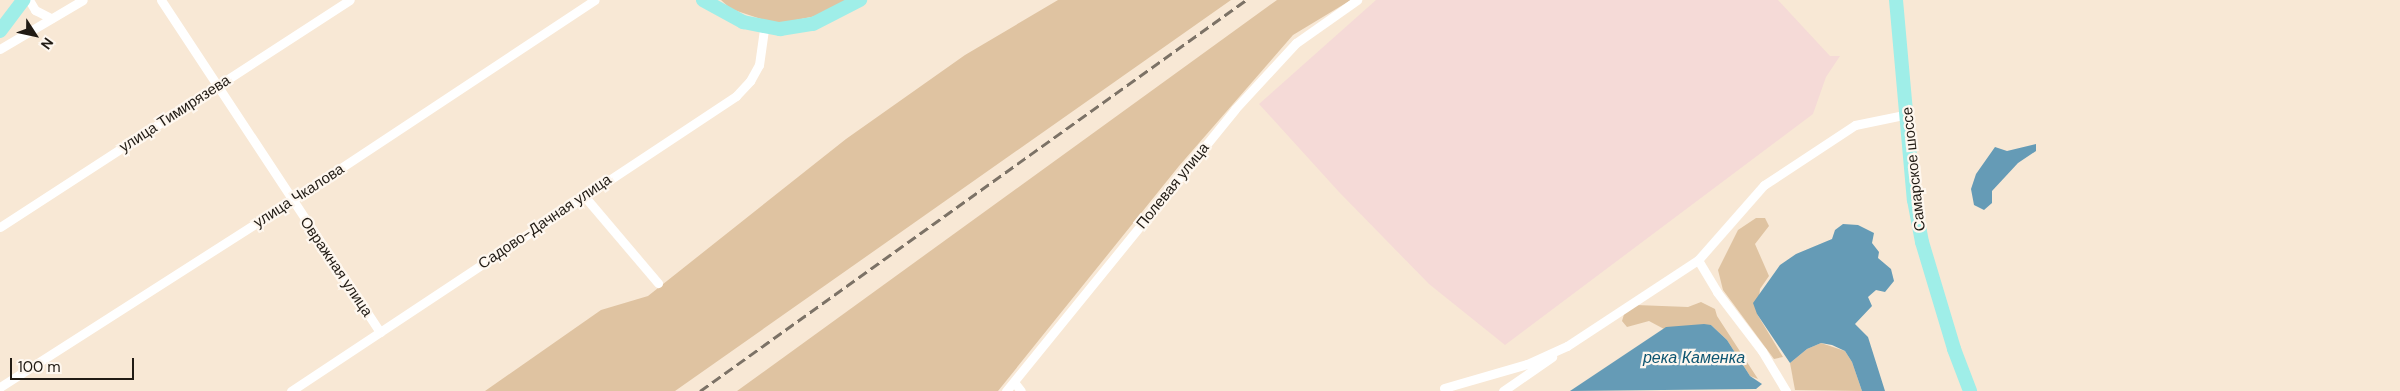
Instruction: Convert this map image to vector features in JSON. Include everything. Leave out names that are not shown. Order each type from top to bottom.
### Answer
[{"type":"main road","points":[[0,31],[23,0]]},
{"type":"main road","points":[[703,0],[728,16],[764,28],[813,24],[860,0]]},
{"type":"main road","name":"Самарское шоссе","points":[[1896,0],[1908,114],[1914,200],[1922,242],[1954,349],[1970,391]]},
{"type":"street","points":[[29,0],[35,10],[51,18]]},
{"type":"street","points":[[0,49],[83,0]]},
{"type":"street","name":"Овражная улица","points":[[161,0],[291,201],[380,332]]},
{"type":"street","name":"улица Тимирязева","points":[[0,227],[350,0]]},
{"type":"street","name":"улица Чкалова","points":[[0,387],[291,201],[595,0]]},
{"type":"street","name":"Полевая улица","points":[[1006,391],[1235,109],[1296,43],[1357,0]]},
{"type":"street","name":"Садово-Дачная улица","points":[[291,391],[743,90],[759,65],[764,28]]},
{"type":"street","points":[[1503,391],[1567,346],[1698,260],[1764,185],[1855,126],[1908,114]]},
{"type":"street","points":[[585,197],[658,283]]},
{"type":"street","points":[[1698,260],[1717,292],[1762,351],[1786,391]]},
{"type":"street","points":[[1444,388],[1527,364],[1567,346]]},
{"type":"street","points":[[1014,382],[1021,391]]},
{"type":"shaded area","points":[[721,0],[849,0],[826,14],[776,24],[731,9]]},
{"type":"shaded area","points":[[1058,0],[1231,0],[675,391],[485,391],[601,310],[648,296],[846,139],[965,55]]},
{"type":"shaded area","points":[[1277,0],[1351,0],[1293,35],[1179,166],[998,391],[737,391]]},
{"type":"shaded area","points":[[1376,0],[1778,0],[1830,56],[1840,56],[1826,77],[1813,114],[1505,345],[1429,284],[1339,192],[1259,104]]},
{"type":"shaded area","points":[[1756,218],[1765,218],[1769,226],[1755,244],[1769,276],[1760,289],[1757,314],[1783,357],[1774,359],[1723,290],[1718,270],[1738,230]]},
{"type":"shaded area","points":[[1701,302],[1715,309],[1717,316],[1758,379],[1750,376],[1727,340],[1711,325],[1664,329],[1649,321],[1627,327],[1622,321],[1625,311],[1636,305],[1688,307]]},
{"type":"shaded area","points":[[1821,343],[1845,351],[1852,362],[1862,391],[1795,390],[1790,363],[1807,349]]},
{"type":"water","points":[[2036,144],[2036,151],[2018,163],[1992,191],[1992,203],[1984,210],[1974,205],[1971,189],[1976,174],[1995,147],[2007,151]]},
{"type":"water","points":[[1843,224],[1858,225],[1874,233],[1872,243],[1879,252],[1878,258],[1891,269],[1894,281],[1885,292],[1876,290],[1868,297],[1872,306],[1855,324],[1868,337],[1885,391],[1862,391],[1852,362],[1845,351],[1832,345],[1821,343],[1807,349],[1790,363],[1757,314],[1753,303],[1780,265],[1796,254],[1832,239],[1835,230]]},
{"type":"water","name":"река Каменка","points":[[1711,325],[1727,340],[1750,376],[1762,384],[1756,389],[1570,391],[1666,327]]},
{"type":"railway","points":[[700,391],[1246,0]]}]
